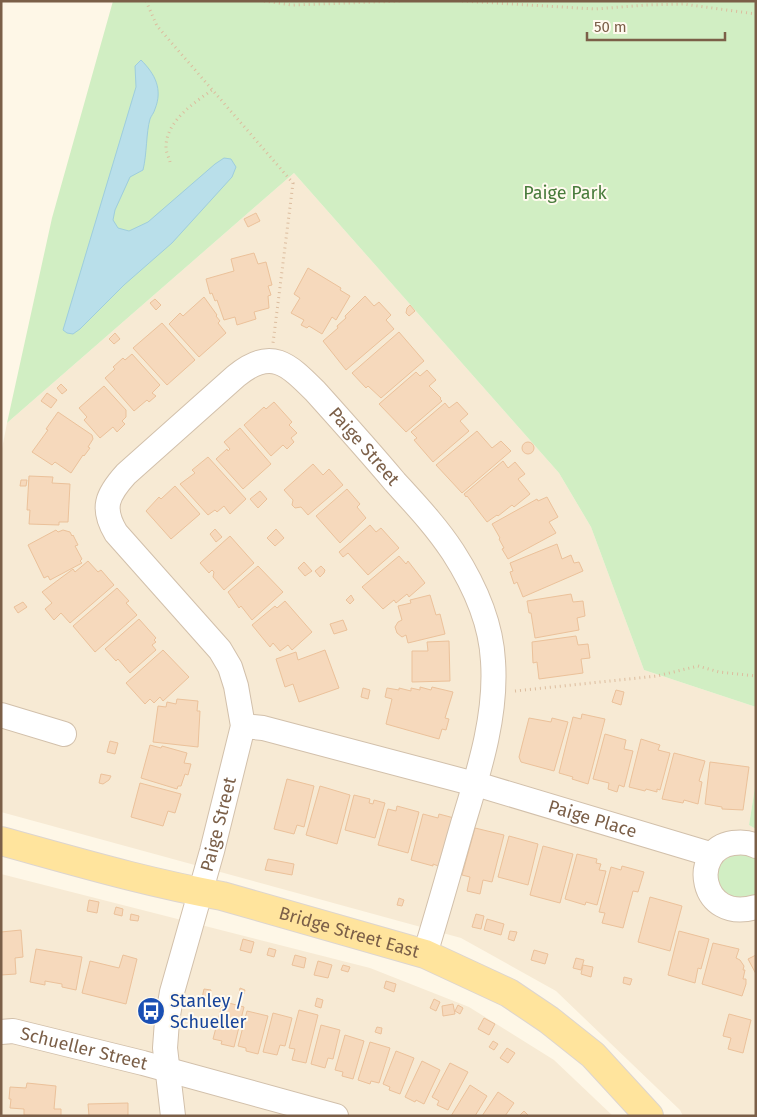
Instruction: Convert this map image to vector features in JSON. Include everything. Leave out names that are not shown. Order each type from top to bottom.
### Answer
[{"type":"main road","name":"Bridge Street East","points":[[1,841],[77,862],[222,896],[425,954],[509,993],[549,1020],[594,1055],[649,1116]]},
{"type":"street","name":"Paige Street","points":[[173,1116],[165,1048],[172,992],[212,851],[243,726],[236,686],[230,667],[220,650],[116,533],[109,522],[108,501],[116,485],[126,474],[236,376],[248,366],[258,362],[271,361],[284,364],[295,371],[432,523],[453,552],[471,583],[489,635],[494,677],[490,718],[475,784],[425,954]]},
{"type":"street","points":[[1,715],[64,734]]},
{"type":"street","points":[[243,726],[263,728],[475,784]]},
{"type":"street","name":"Paige Place","points":[[475,784],[694,849],[711,856]]},
{"type":"street","points":[[756,846],[740,842],[729,843],[719,848],[711,856],[706,866],[705,878],[708,889],[714,899],[723,906],[733,910],[745,910],[756,907]]},
{"type":"street","name":"Schueller Street","points":[[1,1032],[13,1030],[143,1063],[336,1116]]},
{"type":"path","points":[[146,1],[157,26],[293,183],[271,361]]},
{"type":"path","points":[[264,1],[292,5],[402,1]]},
{"type":"path","points":[[462,1],[595,9],[683,4],[756,14]]},
{"type":"path","points":[[170,162],[166,146],[172,128],[187,110],[212,90]]},
{"type":"path","points":[[515,691],[656,676],[698,666],[719,672],[756,676]]},
{"type":"shaded area","points":[[294,173],[559,473],[591,527],[644,670],[756,707],[756,781],[749,825],[756,829],[756,1116],[683,1116],[680,1110],[556,991],[461,938],[1,812],[1,454],[7,423]]},
{"type":"shaded area","points":[[1,874],[370,968],[469,1007],[554,1060],[613,1116],[1,1116]]},
{"type":"green space","name":"Paige Park","points":[[113,1],[756,1],[756,707],[644,670],[591,527],[559,473],[294,173],[7,423],[52,218]]},
{"type":"green space","points":[[756,781],[756,829],[749,825]]},
{"type":"green space","points":[[738,853],[752,856],[756,859],[756,894],[745,899],[725,895],[717,875],[720,865],[724,860]]},
{"type":"water","points":[[141,60],[154,76],[158,95],[155,110],[150,119],[143,170],[130,177],[115,210],[113,220],[118,228],[129,231],[148,222],[224,158],[231,159],[236,167],[232,177],[172,243],[124,285],[80,329],[73,334],[67,333],[63,330],[136,87],[135,66]]},
{"type":"building","points":[[256,213],[260,221],[248,227],[244,219]]},
{"type":"building","points":[[254,253],[258,264],[266,262],[272,285],[268,286],[271,295],[268,296],[269,308],[254,312],[256,319],[237,325],[235,317],[224,320],[217,300],[215,301],[212,293],[210,294],[206,279],[234,271],[231,259]]},
{"type":"building","points":[[308,268],[341,288],[340,290],[350,296],[336,320],[332,317],[322,334],[309,326],[307,328],[301,325],[304,320],[291,313],[300,298],[294,294]]},
{"type":"building","points":[[365,296],[374,306],[379,302],[391,315],[386,320],[394,329],[346,370],[323,341],[338,328],[337,326],[346,318],[345,316]]},
{"type":"building","points":[[204,297],[217,315],[220,321],[218,323],[226,333],[199,357],[169,324],[180,313],[183,316]]},
{"type":"building","points":[[155,299],[161,305],[156,310],[150,303]]},
{"type":"building","points":[[410,305],[415,311],[409,316],[406,313]]},
{"type":"building","points":[[162,323],[195,360],[167,385],[133,348]]},
{"type":"building","points":[[399,332],[424,361],[381,398],[368,386],[366,388],[352,373]]},
{"type":"building","points":[[115,333],[120,339],[114,344],[109,339]]},
{"type":"building","points":[[132,354],[160,385],[152,393],[156,396],[149,402],[147,400],[134,411],[105,378],[123,358],[125,360]]},
{"type":"building","points":[[427,370],[436,380],[429,386],[442,401],[406,432],[379,404],[416,372],[420,376]]},
{"type":"building","points":[[61,384],[67,390],[62,394],[57,388]]},
{"type":"building","points":[[104,386],[126,410],[126,417],[122,421],[125,424],[117,432],[113,427],[100,438],[84,420],[87,417],[79,408]]},
{"type":"building","points":[[47,393],[57,400],[51,408],[41,401]]},
{"type":"building","points":[[274,402],[292,422],[289,425],[297,433],[291,438],[294,442],[287,449],[283,445],[271,456],[244,425],[264,407],[266,409]]},
{"type":"building","points":[[457,402],[468,414],[460,421],[469,431],[433,462],[414,440],[417,438],[411,432],[445,403],[449,408]]},
{"type":"building","points":[[58,412],[92,435],[93,439],[88,447],[90,448],[71,473],[55,462],[52,465],[32,452]]},
{"type":"building","points":[[240,428],[271,464],[243,489],[216,459],[227,449],[228,451],[230,449],[224,442]]},
{"type":"building","points":[[477,431],[492,448],[501,441],[511,451],[462,493],[436,465]]},
{"type":"building","points":[[526,442],[530,442],[534,448],[530,454],[526,454],[522,450],[522,446]]},
{"type":"building","points":[[208,457],[246,499],[230,514],[224,506],[217,512],[215,510],[208,515],[180,484],[195,473],[192,470]]},
{"type":"building","points":[[503,461],[508,468],[515,462],[525,474],[518,479],[530,494],[514,507],[512,505],[487,522],[464,494]]},
{"type":"building","points":[[313,464],[323,475],[329,469],[343,485],[308,515],[301,507],[295,508],[292,505],[293,500],[284,490]]},
{"type":"building","points":[[29,476],[53,477],[52,483],[70,484],[68,522],[59,522],[59,525],[29,524],[30,510],[27,510]]},
{"type":"building","points":[[21,480],[27,480],[26,486],[20,486]]},
{"type":"building","points":[[175,486],[200,514],[171,539],[146,511],[159,497],[161,499]]},
{"type":"building","points":[[347,489],[360,504],[357,507],[366,518],[340,543],[316,516]]},
{"type":"building","points":[[260,491],[267,499],[258,508],[250,499]]},
{"type":"building","points":[[547,497],[558,517],[549,522],[556,533],[508,559],[492,524],[537,499],[538,501]]},
{"type":"building","points":[[370,525],[376,532],[381,528],[399,548],[368,575],[348,553],[343,557],[339,552]]},
{"type":"building","points":[[215,529],[222,537],[216,542],[210,534]]},
{"type":"building","points":[[276,529],[284,538],[275,546],[267,538]]},
{"type":"building","points":[[56,530],[58,532],[63,530],[70,532],[73,535],[78,545],[75,546],[82,559],[80,561],[82,563],[50,580],[48,576],[44,578],[28,545]]},
{"type":"building","points":[[230,536],[254,563],[224,590],[213,577],[214,572],[212,570],[209,573],[200,563]]},
{"type":"building","points":[[557,544],[562,559],[571,555],[574,563],[579,562],[583,571],[523,597],[517,582],[514,584],[510,572],[513,571],[510,563]]},
{"type":"building","points":[[399,556],[406,564],[408,561],[425,583],[409,597],[407,594],[396,603],[394,600],[383,609],[362,587]]},
{"type":"building","points":[[88,561],[98,572],[101,570],[114,585],[70,623],[61,613],[54,620],[45,609],[52,603],[42,592],[73,569],[75,572]]},
{"type":"building","points":[[304,562],[312,571],[305,576],[298,568]]},
{"type":"building","points":[[258,566],[283,592],[252,620],[241,606],[239,608],[228,592]]},
{"type":"building","points":[[321,566],[325,570],[320,577],[315,571]]},
{"type":"building","points":[[117,588],[129,601],[126,603],[137,615],[95,652],[73,626]]},
{"type":"building","points":[[571,594],[573,602],[583,601],[585,616],[577,618],[579,630],[535,638],[527,601]]},
{"type":"building","points":[[351,595],[354,600],[350,604],[346,600]]},
{"type":"building","points":[[430,595],[436,615],[440,614],[445,634],[408,643],[406,635],[402,637],[397,633],[395,627],[402,620],[398,606],[411,603],[410,600]]},
{"type":"building","points":[[285,601],[312,632],[292,650],[288,645],[280,651],[273,643],[270,647],[252,625],[275,606],[277,608]]},
{"type":"building","points":[[23,602],[27,607],[18,613],[14,607]]},
{"type":"building","points":[[139,619],[156,638],[154,640],[156,642],[152,645],[156,650],[130,673],[118,659],[116,661],[105,649]]},
{"type":"building","points":[[343,620],[347,630],[334,634],[330,624]]},
{"type":"building","points":[[576,636],[578,645],[588,644],[590,658],[581,659],[583,673],[539,679],[537,662],[533,663],[532,642]]},
{"type":"building","points":[[449,641],[450,681],[412,682],[412,651],[428,651],[427,642]]},
{"type":"building","points":[[163,650],[189,677],[163,701],[160,697],[154,703],[150,699],[145,704],[126,683]]},
{"type":"building","points":[[325,650],[339,688],[299,702],[293,684],[285,687],[276,659],[296,652],[298,660]]},
{"type":"building","points":[[420,687],[431,690],[432,687],[453,692],[445,718],[449,719],[446,730],[442,729],[439,739],[386,724],[392,699],[385,697],[387,688],[411,691],[411,688],[420,690]]},
{"type":"building","points":[[363,688],[370,690],[368,699],[361,697]]},
{"type":"building","points":[[616,690],[624,692],[621,705],[612,702]]},
{"type":"building","points":[[177,699],[198,701],[197,711],[200,711],[198,747],[153,742],[158,706],[166,707],[167,702],[176,704]]},
{"type":"building","points":[[582,714],[605,719],[588,784],[559,773],[573,717],[581,719]]},
{"type":"building","points":[[529,718],[551,722],[552,718],[568,722],[554,771],[521,762],[519,757]]},
{"type":"building","points":[[605,734],[626,740],[624,749],[633,751],[624,787],[619,785],[617,792],[608,789],[609,783],[593,779]]},
{"type":"building","points":[[641,739],[660,745],[658,750],[670,753],[660,790],[657,789],[657,792],[629,787]]},
{"type":"building","points":[[110,741],[118,743],[115,754],[107,752]]},
{"type":"building","points":[[150,745],[161,748],[162,746],[187,753],[184,763],[191,764],[188,775],[185,774],[181,786],[178,786],[177,789],[141,778]]},
{"type":"building","points":[[674,753],[705,761],[699,781],[702,782],[698,804],[684,800],[683,803],[662,799]]},
{"type":"building","points":[[710,762],[749,767],[743,810],[722,809],[722,807],[705,804]]},
{"type":"building","points":[[101,774],[111,776],[103,784],[99,783]]},
{"type":"building","points":[[287,779],[314,786],[304,827],[297,825],[294,834],[274,829]]},
{"type":"building","points":[[140,783],[181,794],[175,813],[168,811],[163,826],[131,817]]},
{"type":"building","points":[[320,786],[350,795],[337,844],[306,835]]},
{"type":"building","points":[[354,795],[370,799],[369,803],[373,804],[374,800],[385,803],[375,838],[345,830]]},
{"type":"building","points":[[397,806],[419,812],[408,853],[378,845],[388,809],[396,811]]},
{"type":"building","points":[[423,814],[438,818],[439,814],[454,818],[441,867],[411,860]]},
{"type":"building","points":[[475,828],[504,835],[492,882],[483,880],[480,894],[467,891],[470,877],[462,875]]},
{"type":"building","points":[[509,836],[538,844],[528,885],[498,877]]},
{"type":"building","points":[[543,846],[573,854],[560,903],[530,895]]},
{"type":"building","points":[[577,854],[597,859],[596,863],[601,864],[599,870],[606,871],[597,905],[586,902],[585,905],[565,899]]},
{"type":"building","points":[[268,859],[294,864],[292,875],[265,870]]},
{"type":"building","points":[[622,866],[644,872],[638,892],[633,891],[623,928],[602,923],[605,913],[599,912],[611,867],[621,870]]},
{"type":"building","points":[[650,897],[682,906],[670,951],[638,942]]},
{"type":"building","points":[[399,898],[404,900],[402,906],[397,905]]},
{"type":"building","points":[[89,900],[99,902],[97,913],[87,911]]},
{"type":"building","points":[[116,907],[123,909],[122,916],[114,914]]},
{"type":"building","points":[[131,914],[139,916],[138,921],[130,920]]},
{"type":"building","points":[[476,914],[484,916],[481,929],[472,927]]},
{"type":"building","points":[[487,919],[504,924],[501,935],[484,930]]},
{"type":"building","points":[[21,930],[23,957],[15,958],[16,974],[1,975],[1,932]]},
{"type":"building","points":[[510,931],[517,932],[514,941],[508,939]]},
{"type":"building","points":[[679,931],[709,939],[701,969],[698,968],[695,983],[668,975]]},
{"type":"building","points":[[243,939],[254,942],[251,953],[240,950]]},
{"type":"building","points":[[713,943],[739,949],[736,958],[744,966],[743,979],[746,979],[742,996],[702,984]]},
{"type":"building","points":[[269,948],[276,950],[274,957],[267,955]]},
{"type":"building","points":[[36,949],[82,957],[76,990],[62,987],[62,984],[45,981],[45,985],[30,982]]},
{"type":"building","points":[[534,950],[548,954],[545,964],[531,960]]},
{"type":"building","points":[[123,955],[137,959],[126,1004],[82,993],[90,961],[119,968]]},
{"type":"building","points":[[295,955],[306,958],[304,968],[292,965]]},
{"type":"building","points":[[756,955],[756,974],[748,959]]},
{"type":"building","points":[[576,958],[584,960],[581,970],[573,968]]},
{"type":"building","points":[[318,961],[332,965],[328,978],[314,975]]},
{"type":"building","points":[[343,965],[350,967],[348,972],[341,970]]},
{"type":"building","points":[[583,965],[593,967],[591,977],[581,974]]},
{"type":"building","points":[[624,977],[632,979],[630,985],[623,983]]},
{"type":"building","points":[[386,981],[396,984],[394,992],[384,988]]},
{"type":"building","points":[[240,988],[245,990],[244,994],[239,994]]},
{"type":"building","points":[[204,989],[211,990],[209,999],[202,998]]},
{"type":"building","points":[[317,998],[323,1000],[321,1008],[315,1006]]},
{"type":"building","points":[[434,999],[440,1002],[436,1011],[430,1008]]},
{"type":"building","points":[[225,1002],[244,1007],[234,1047],[221,1044],[222,1041],[213,1039],[222,1005]]},
{"type":"building","points":[[453,1004],[455,1014],[443,1016],[442,1006]]},
{"type":"building","points":[[458,1005],[463,1008],[460,1014],[455,1011]]},
{"type":"building","points":[[299,1010],[318,1015],[306,1063],[292,1060],[295,1049],[289,1048]]},
{"type":"building","points":[[247,1011],[268,1016],[258,1054],[246,1051],[246,1048],[238,1046]]},
{"type":"building","points":[[273,1013],[292,1018],[285,1046],[280,1045],[277,1055],[263,1052]]},
{"type":"building","points":[[729,1014],[751,1020],[743,1053],[728,1049],[731,1038],[723,1036]]},
{"type":"building","points":[[484,1018],[495,1024],[489,1035],[478,1029]]},
{"type":"building","points":[[321,1025],[340,1030],[333,1059],[328,1058],[325,1068],[311,1064]]},
{"type":"building","points":[[377,1027],[382,1028],[381,1034],[375,1032]]},
{"type":"building","points":[[345,1035],[364,1041],[353,1079],[342,1076],[343,1072],[335,1070]]},
{"type":"building","points":[[493,1041],[498,1044],[494,1050],[489,1047]]},
{"type":"building","points":[[370,1042],[390,1048],[379,1083],[371,1081],[370,1084],[358,1080]]},
{"type":"building","points":[[507,1048],[515,1053],[508,1063],[500,1058]]},
{"type":"building","points":[[396,1051],[414,1058],[400,1094],[389,1090],[390,1087],[383,1084]]},
{"type":"building","points":[[422,1061],[440,1070],[424,1104],[405,1097]]},
{"type":"building","points":[[450,1063],[468,1072],[448,1110],[437,1105],[439,1101],[432,1097]]},
{"type":"building","points":[[27,1083],[56,1086],[54,1109],[61,1109],[61,1116],[24,1115],[24,1109],[10,1108],[10,1087],[26,1088]]},
{"type":"building","points":[[470,1085],[487,1096],[475,1116],[451,1116]]},
{"type":"building","points":[[498,1092],[514,1103],[505,1116],[482,1116]]},
{"type":"building","points":[[128,1103],[128,1116],[89,1116],[88,1104]]},
{"type":"building","points":[[524,1111],[529,1116],[519,1116]]},
{"type":"place","name":"Stanley / Schueller","points":[[151,1011]]}]
